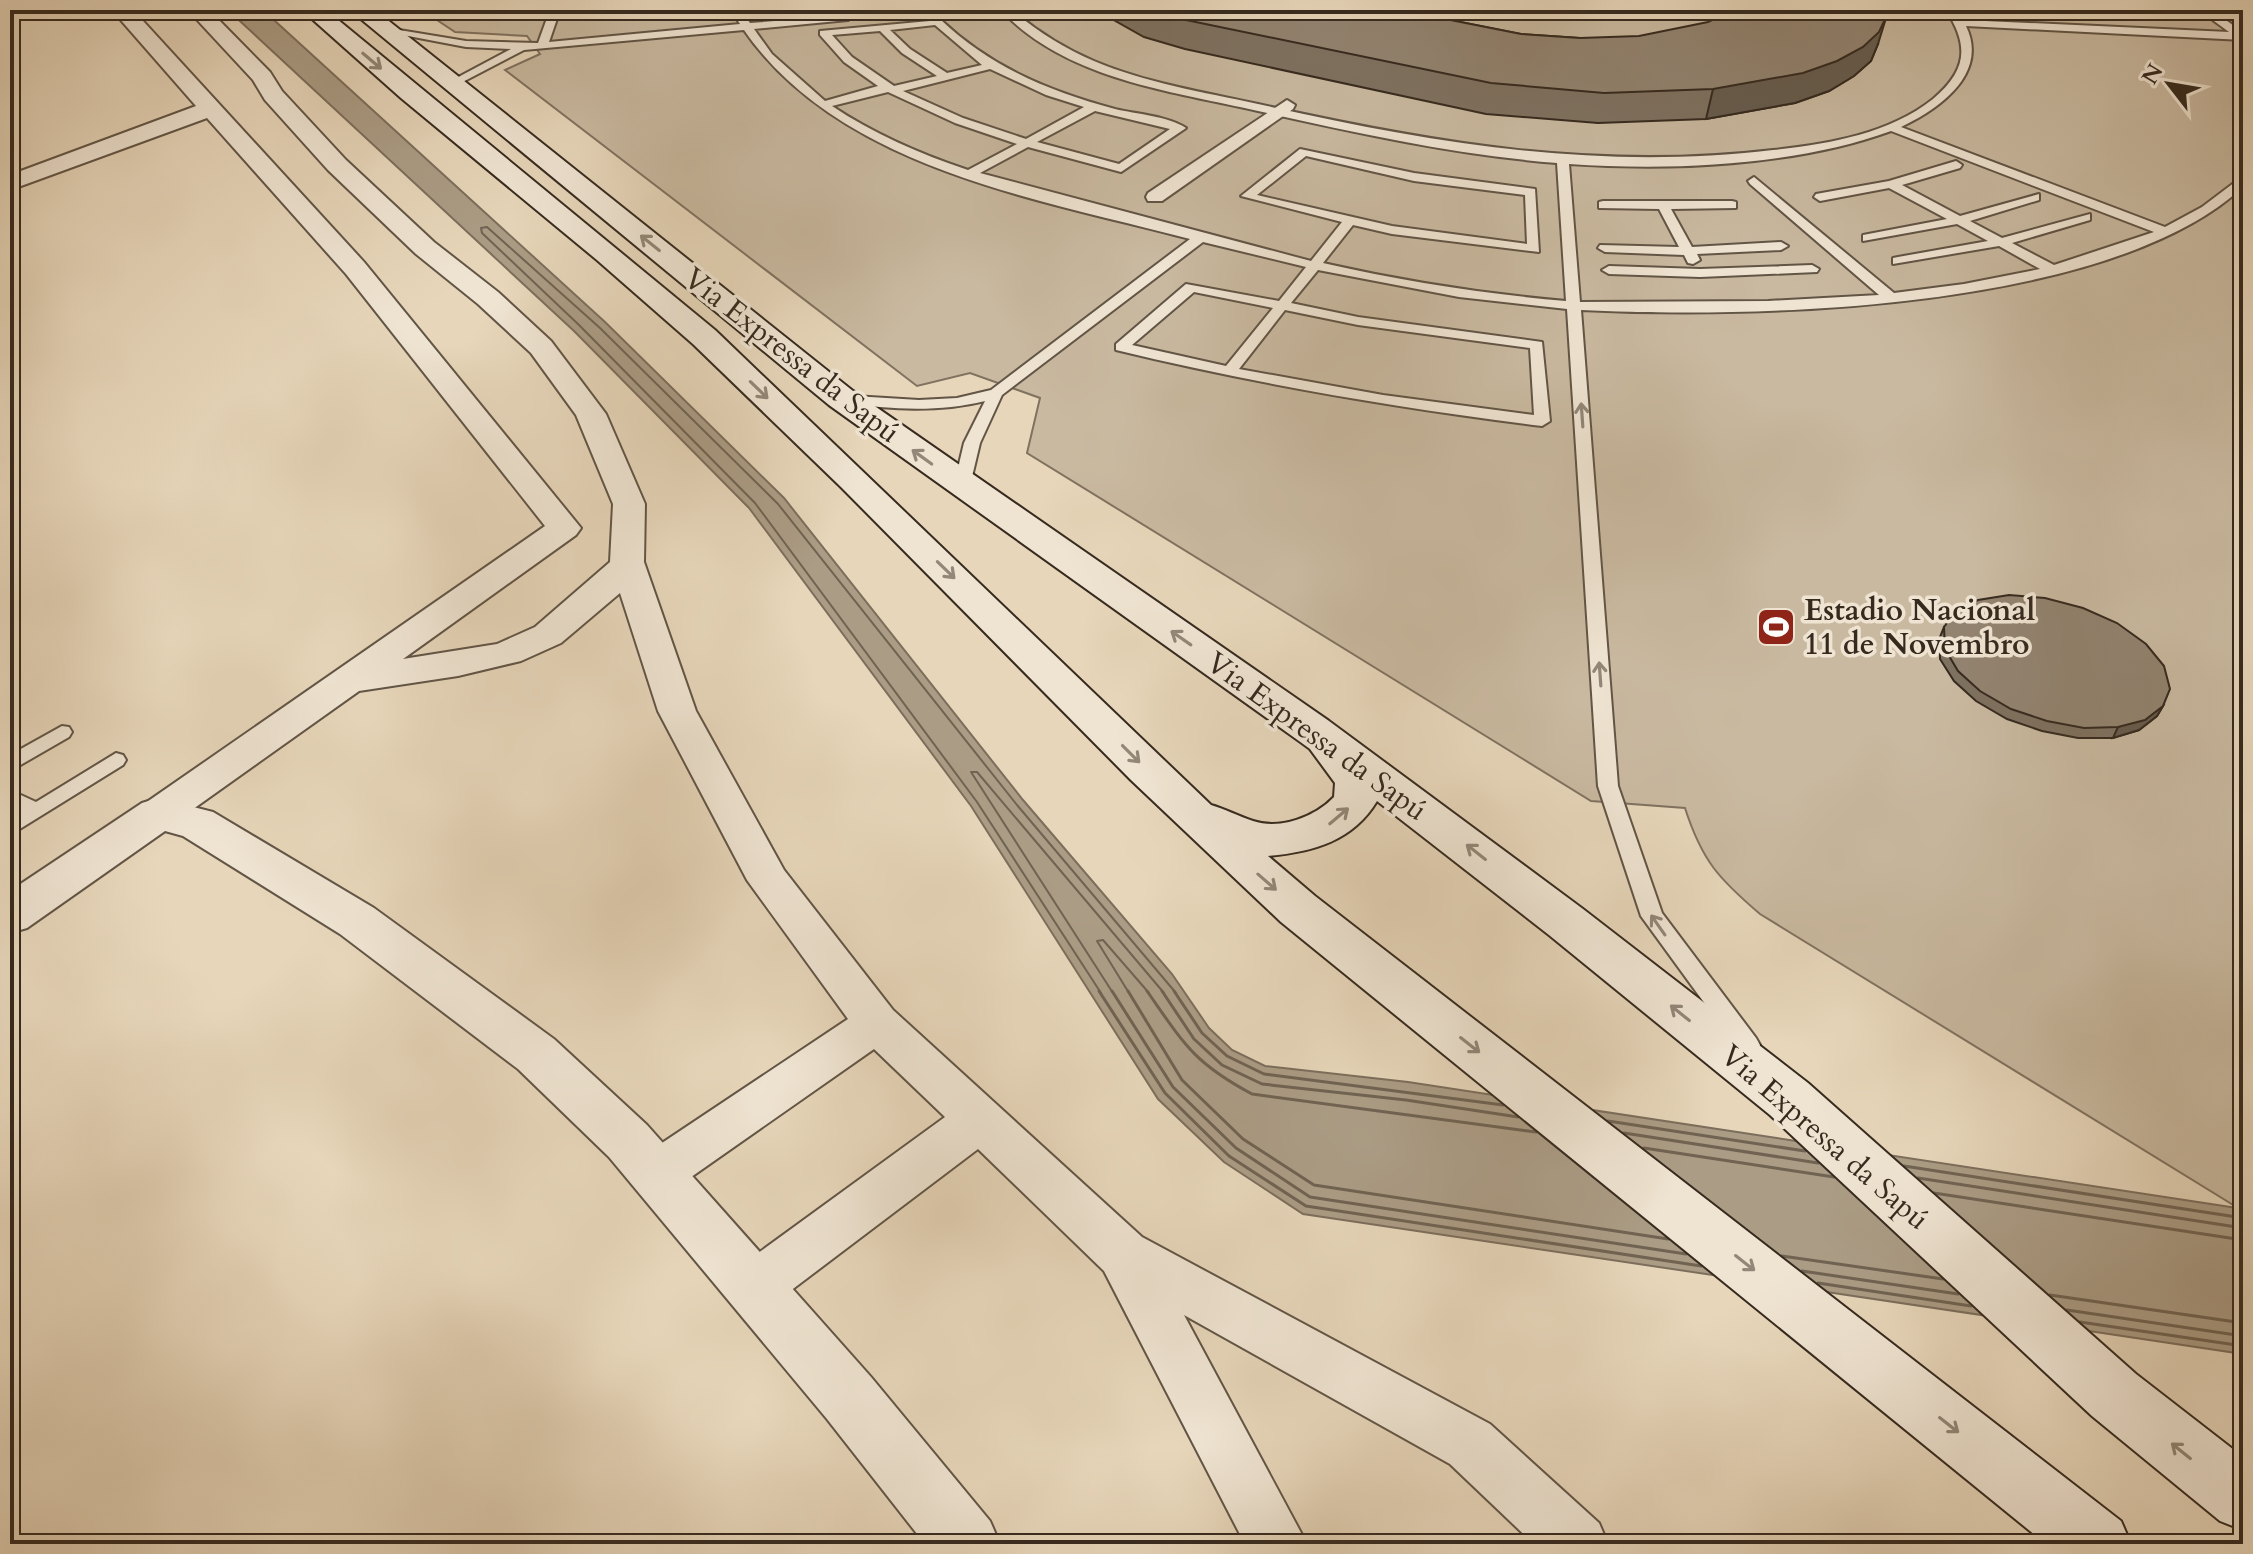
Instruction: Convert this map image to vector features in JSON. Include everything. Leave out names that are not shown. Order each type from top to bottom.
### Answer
[{"type":"main road","name":"Via Expressa da Sapú","points":[[313,10],[703,336],[928,552],[1189,811],[1298,909],[2098,1544]]},
{"type":"main road","name":"Via Expressa da Sapú","points":[[361,10],[841,398],[1314,731],[1554,912],[1789,1099],[2114,1395],[2243,1498]]},
{"type":"main road","points":[[1189,811],[1256,839],[1288,839],[1316,833],[1355,801],[1358,785],[1351,770],[1314,731]]},
{"type":"main road","points":[[10,915],[158,814],[197,823],[357,921],[536,1054],[628,1141],[849,1398],[967,1544]]},
{"type":"street","points":[[122,10],[355,268],[564,528],[158,814]]},
{"type":"street","points":[[198,10],[262,77],[273,95],[337,165],[425,248],[488,298],[541,347],[591,414],[629,504],[627,562],[677,711],[768,880],[877,1023],[1123,1254],[1470,1444],[1578,1544]]},
{"type":"street","points":[[1155,197],[1282,108]]},
{"type":"street","points":[[10,183],[209,109]]},
{"type":"street","points":[[348,681],[458,664],[529,645],[548,635],[618,576],[627,562]]},
{"type":"street","points":[[656,1174],[877,1023]]},
{"type":"street","points":[[754,1287],[979,1120]]},
{"type":"street","points":[[1123,1254],[1277,1544]]},
{"type":"lane","points":[[542,46],[555,10]]},
{"type":"lane","points":[[736,10],[763,53],[791,83],[883,140],[970,174],[1200,238],[1314,266],[1440,289],[1575,306],[1812,269]]},
{"type":"lane","points":[[781,11],[795,10]]},
{"type":"lane","points":[[1006,10],[1020,24],[1059,49],[1116,74],[1282,108],[1413,143],[1563,162],[1650,163],[1748,158],[1824,146],[1890,127],[1934,104],[1961,78],[1970,50],[1960,23],[1951,10]]},
{"type":"lane","points":[[2204,10],[2243,36]]},
{"type":"lane","points":[[387,31],[466,44],[525,47],[864,15]]},
{"type":"lane","points":[[937,22],[955,42],[990,66],[1044,91],[1093,107],[1180,128],[1121,168],[1028,143],[967,122],[890,88],[837,52],[824,33],[937,22]]},
{"type":"lane","points":[[1960,23],[2243,36]]},
{"type":"lane","points":[[882,27],[906,51],[946,77]]},
{"type":"lane","points":[[453,84],[525,47]]},
{"type":"lane","points":[[822,105],[990,66]]},
{"type":"lane","points":[[970,174],[1093,107]]},
{"type":"lane","points":[[1890,127],[2168,233]]},
{"type":"lane","points":[[1304,152],[1414,177],[1531,192],[1534,249],[1440,238],[1349,222],[1247,196],[1304,152]]},
{"type":"lane","points":[[1563,162],[1608,786],[1652,916],[1789,1099]]},
{"type":"lane","points":[[1820,197],[1891,184],[1956,165]]},
{"type":"lane","points":[[1609,270],[1715,286],[1891,298],[1979,286],[2053,270],[2168,233],[2208,210],[2243,180]]},
{"type":"lane","points":[[1754,181],[1891,298]]},
{"type":"lane","points":[[1891,184],[2053,270]]},
{"type":"lane","points":[[1868,238],[1960,220],[2035,197]]},
{"type":"lane","points":[[1603,205],[1732,205]]},
{"type":"lane","points":[[1664,207],[1688,251],[1715,286]]},
{"type":"lane","points":[[1898,261],[2001,242],[2085,217]]},
{"type":"lane","points":[[1228,373],[1349,222]]},
{"type":"lane","points":[[841,398],[922,407],[974,400],[996,393],[1200,238]]},
{"type":"lane","points":[[1605,248],[1688,251],[1781,246]]},
{"type":"lane","points":[[1191,287],[1280,307],[1448,335],[1537,345],[1542,421],[1430,409],[1228,373],[1121,347],[1191,287]]},
{"type":"lane","points":[[962,485],[972,443],[996,393]]},
{"type":"lane","points":[[10,764],[62,732]]},
{"type":"lane","points":[[10,828],[116,760]]},
{"type":"lane","points":[[10,797],[36,811]]},
{"type":"shaded area","name":"Estadio Nacional 11 de Novembro","points":[[422,10],[2243,10],[2243,1211],[1760,914],[1733,890],[1705,856],[1685,808],[1591,801],[1027,453],[1040,398],[970,373],[917,386],[505,70],[540,54],[527,36],[455,32]]},
{"type":"water","points":[[228,10],[263,10],[605,322],[784,498],[1023,800],[1172,974],[1209,1028],[1232,1050],[1265,1066],[1408,1082],[2237,1208],[2243,1211],[2243,1354],[1303,1214],[1224,1162],[1158,1099],[971,806],[749,508],[574,331]]},
{"type":"building","points":[[1151,10],[1400,10],[1521,34],[1580,38],[1639,36],[1708,22],[1729,10],[1887,10],[1887,15],[1879,32],[1863,47],[1837,61],[1803,73],[1713,89],[1604,93],[1491,83],[1186,20]]},
{"type":"building","points":[[2009,595],[2045,598],[2083,608],[2117,623],[2146,644],[2164,666],[2170,689],[2163,706],[2145,720],[2118,727],[2084,728],[2047,721],[2011,709],[1980,691],[1958,671],[1945,649],[1944,627],[1956,611],[1978,600]]},
{"type":"place","name":"Estadio Nacional 11 de Novembro","points":[[1776,627]]}]
